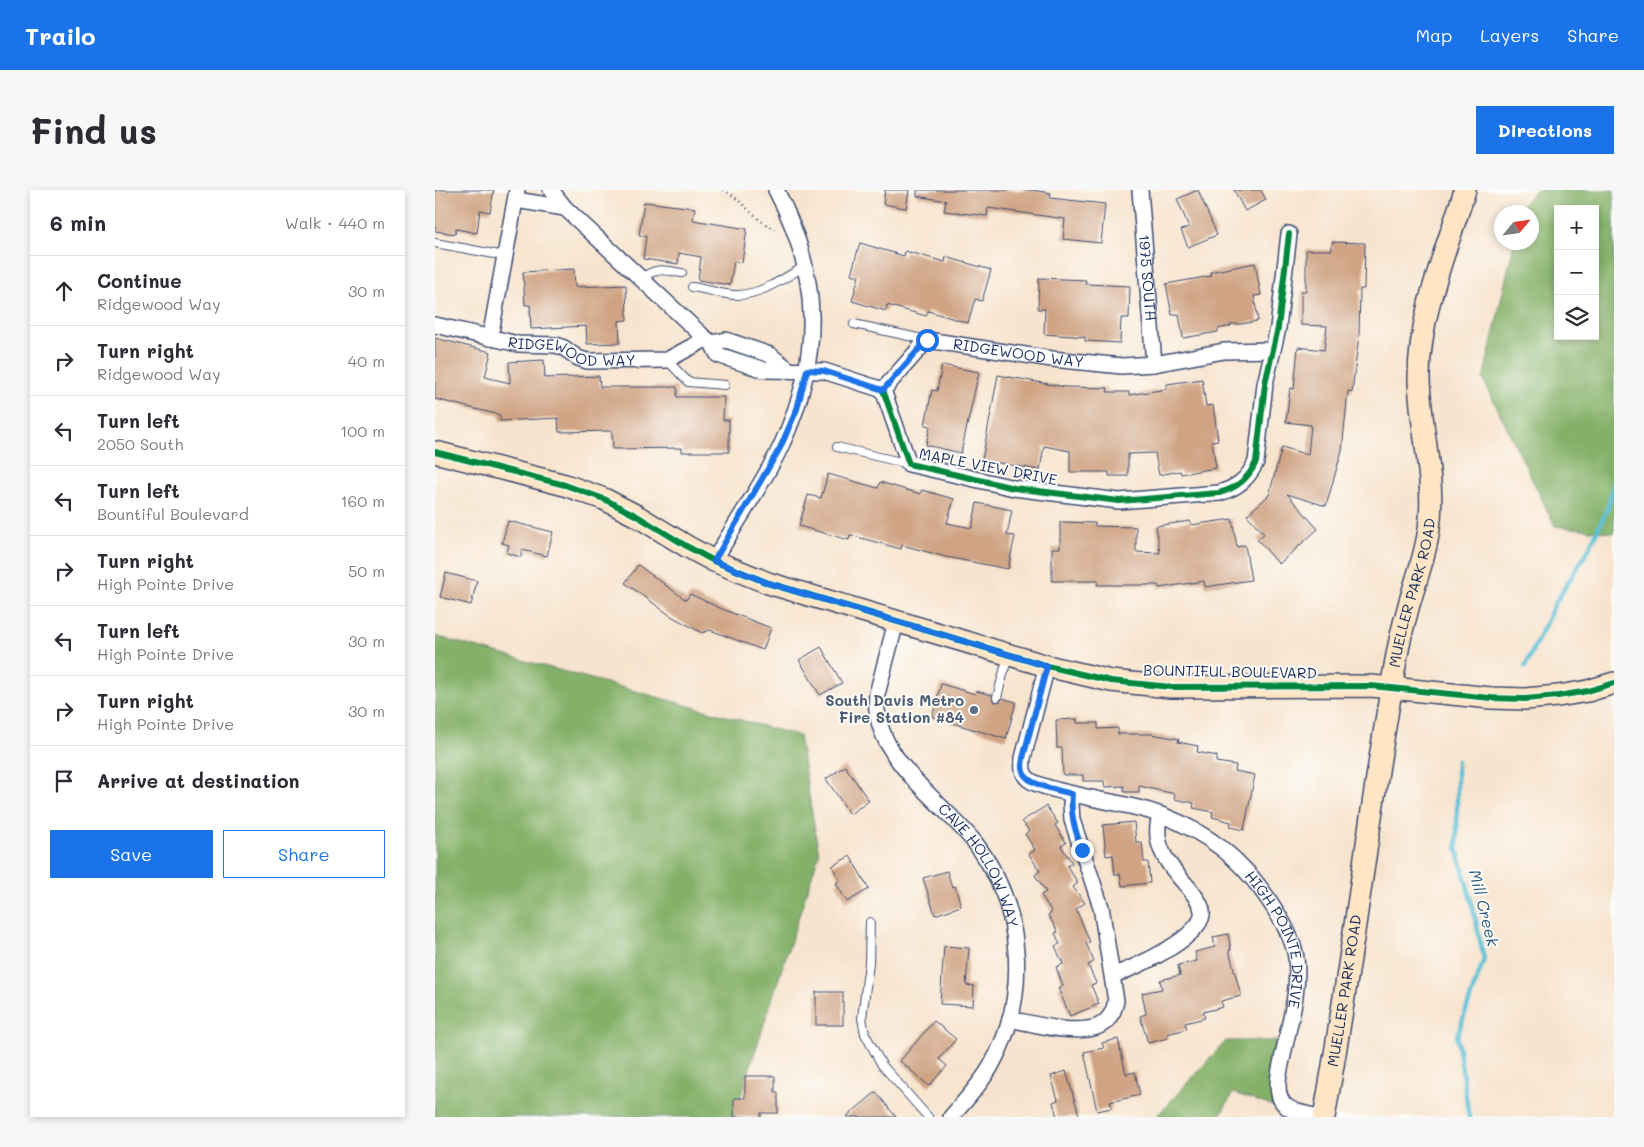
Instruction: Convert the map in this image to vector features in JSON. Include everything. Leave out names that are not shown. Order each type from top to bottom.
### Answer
[{"type":"main road","name":"MUELLER PARK ROAD","points":[[1324,1117],[1339,1038],[1392,688],[1405,616],[1424,556],[1429,530],[1431,503],[1419,378],[1420,348],[1432,288],[1465,190]]},
{"type":"main road","name":"BOUNTIFUL BOULEVARD","points":[[435,452],[565,485],[604,499],[714,561],[768,583],[1047,666],[1111,681],[1171,687],[1371,686],[1491,698],[1525,699],[1558,696],[1614,682]]},
{"type":"street","points":[[551,190],[565,208],[709,341],[718,355],[765,370],[824,371],[883,390],[927,340]]},
{"type":"street","points":[[714,561],[780,448],[797,409],[807,370],[812,323],[810,295],[797,237],[776,190]]},
{"type":"street","name":"1975 SOUTH","points":[[1140,190],[1154,364]]},
{"type":"street","points":[[490,338],[517,195],[565,208]]},
{"type":"street","name":"MAPLE VIEW DRIVE","points":[[883,390],[909,464],[1014,488],[1119,500],[1224,492],[1245,479],[1255,462],[1265,384],[1278,328],[1289,234]]},
{"type":"street","name":"RIDGEWOOD WAY","points":[[435,324],[518,344],[556,345],[587,361],[667,360],[709,341]]},
{"type":"street","name":"RIDGEWOOD WAY","points":[[927,340],[1090,364],[1122,366],[1154,364],[1224,351],[1273,350]]},
{"type":"street","name":"CAVE HOLLOW WAY","points":[[896,622],[878,686],[876,702],[878,717],[889,747],[898,760],[969,837],[986,859],[996,876],[1011,916],[1016,948],[1016,984],[1010,1019],[999,1052],[980,1084],[951,1117]]},
{"type":"street","name":"HIGH POINTE DRIVE","points":[[1047,666],[1023,758],[1022,768],[1025,776],[1031,781],[1072,794],[1135,807],[1160,816],[1206,837],[1247,871],[1291,937],[1296,960],[1296,981],[1278,1079],[1279,1094],[1287,1106],[1318,1117]]},
{"type":"street","points":[[1010,1019],[1081,1030],[1101,1025],[1114,1011],[1116,1001],[1113,976],[1101,907],[1072,820],[1072,794]]},
{"type":"street","points":[[1113,976],[1144,964],[1178,943],[1194,927],[1202,914],[1197,898],[1174,872],[1161,848],[1157,831],[1160,816]]},
{"type":"lane","points":[[435,243],[505,256]]},
{"type":"lane","points":[[692,287],[734,295],[750,294],[805,266]]},
{"type":"lane","points":[[641,278],[653,271],[663,270],[682,273]]},
{"type":"lane","points":[[854,324],[927,340]]},
{"type":"lane","points":[[667,360],[688,382],[725,385]]},
{"type":"lane","points":[[837,447],[909,464]]},
{"type":"lane","points":[[997,697],[1009,654]]},
{"type":"lane","points":[[869,922],[869,963],[863,1018],[865,1034],[882,1065],[928,1117]]},
{"type":"path","points":[[723,190],[739,200],[763,224],[775,229]]},
{"type":"green space","points":[[1536,190],[1614,190],[1614,533],[1555,526],[1483,379],[1512,250],[1539,250],[1539,205],[1523,205]]},
{"type":"green space","points":[[435,636],[799,736],[819,854],[734,1117],[435,1117]]},
{"type":"green space","points":[[1226,1041],[1278,1041],[1278,1108],[1233,1093],[1219,1117],[1156,1117]]},
{"type":"building","points":[[435,190],[494,190],[490,212],[480,210],[477,233],[456,229],[455,234],[435,231]]},
{"type":"building","points":[[885,190],[909,190],[906,208],[883,204]]},
{"type":"building","points":[[917,190],[1032,190],[1051,193],[1050,198],[1105,204],[1101,243],[1063,239],[1065,219],[988,208],[987,216],[944,211],[946,201],[917,196]]},
{"type":"building","points":[[1198,190],[1217,235],[1188,247],[1181,230],[1189,227],[1177,199]]},
{"type":"building","points":[[1234,190],[1261,190],[1266,200],[1245,211]]},
{"type":"building","points":[[644,202],[695,208],[693,220],[747,229],[742,262],[734,261],[730,285],[698,280],[701,257],[679,253],[678,264],[643,259],[646,236],[639,236]]},
{"type":"building","points":[[1332,242],[1365,243],[1364,289],[1360,289],[1359,335],[1352,392],[1348,391],[1342,450],[1326,506],[1287,494],[1318,529],[1279,564],[1257,539],[1264,534],[1247,515],[1269,495],[1282,447],[1308,455],[1311,425],[1286,422],[1290,388],[1294,389],[1298,347],[1324,350],[1327,326],[1301,325],[1301,291],[1306,291],[1306,250],[1332,250]]},
{"type":"building","points":[[860,243],[904,256],[905,251],[945,262],[946,257],[991,270],[982,301],[975,299],[968,323],[928,311],[926,316],[887,305],[886,311],[852,301],[859,276],[851,274]]},
{"type":"building","points":[[1255,263],[1261,295],[1254,296],[1258,321],[1231,324],[1231,326],[1218,329],[1218,332],[1183,338],[1179,314],[1172,315],[1166,284],[1211,276],[1210,272]]},
{"type":"building","points":[[574,269],[575,287],[626,285],[627,320],[619,321],[620,343],[587,344],[586,326],[531,329],[530,305],[525,305],[523,272]]},
{"type":"building","points":[[1039,278],[1086,280],[1085,284],[1130,286],[1129,318],[1121,318],[1120,343],[1085,341],[1085,337],[1044,334],[1045,309],[1038,309]]},
{"type":"building","points":[[435,338],[491,352],[485,377],[510,383],[509,362],[544,360],[545,378],[599,376],[600,387],[677,387],[677,397],[724,397],[723,420],[729,420],[729,452],[682,452],[682,448],[613,449],[612,431],[559,432],[558,418],[500,421],[500,415],[435,399]]},
{"type":"building","points":[[942,365],[979,372],[961,453],[926,445],[930,426],[925,425],[932,390],[937,391]]},
{"type":"building","points":[[998,375],[1065,387],[1108,388],[1107,392],[1129,392],[1129,395],[1167,389],[1167,384],[1202,379],[1206,406],[1213,405],[1218,440],[1212,441],[1216,468],[1181,474],[1180,471],[1159,475],[1155,453],[1128,454],[1128,476],[1109,476],[1109,472],[1070,472],[1070,451],[1044,446],[1040,470],[982,460]]},
{"type":"building","points":[[828,474],[878,488],[880,482],[920,494],[922,490],[954,499],[947,523],[972,528],[977,503],[1012,510],[1007,535],[1015,536],[1008,569],[946,557],[902,545],[901,549],[850,535],[849,540],[799,526],[808,495],[821,498]]},
{"type":"building","points":[[1232,519],[1237,547],[1245,545],[1251,580],[1205,587],[1204,581],[1159,588],[1158,585],[1097,585],[1098,581],[1052,581],[1052,548],[1060,548],[1060,522],[1095,523],[1095,526],[1136,527],[1136,552],[1160,553],[1156,526],[1190,521],[1191,525]]},
{"type":"building","points":[[508,521],[553,532],[547,556],[522,550],[521,557],[507,553],[509,545],[502,543]]},
{"type":"building","points":[[638,565],[686,600],[690,594],[771,628],[763,650],[710,630],[702,633],[671,616],[625,583]]},
{"type":"building","points":[[446,573],[477,581],[471,605],[440,597]]},
{"type":"building","points":[[821,647],[842,683],[820,695],[799,660]]},
{"type":"building","name":"South Davis Metro Fire Station #84","points":[[941,684],[975,694],[976,691],[992,695],[993,701],[996,702],[1001,701],[1002,698],[1016,702],[1006,739],[932,717]]},
{"type":"building","points":[[1077,719],[1077,723],[1098,723],[1098,729],[1118,728],[1118,734],[1151,734],[1179,739],[1178,742],[1198,746],[1197,752],[1217,756],[1216,762],[1236,765],[1235,771],[1255,775],[1244,830],[1230,827],[1231,822],[1212,817],[1213,812],[1193,808],[1194,803],[1174,799],[1175,794],[1139,786],[1139,792],[1124,792],[1124,786],[1105,787],[1104,781],[1083,781],[1083,775],[1063,775],[1062,748],[1057,748],[1056,720]]},
{"type":"building","points":[[845,766],[869,801],[850,814],[826,779]]},
{"type":"building","points":[[1046,806],[1058,823],[1055,825],[1066,843],[1061,846],[1072,863],[1067,866],[1078,883],[1073,887],[1085,903],[1076,909],[1090,942],[1086,943],[1094,962],[1088,965],[1096,983],[1091,985],[1099,1004],[1070,1016],[1058,988],[1063,986],[1056,967],[1063,964],[1055,946],[1060,944],[1055,933],[1058,932],[1048,915],[1052,912],[1041,895],[1046,892],[1035,875],[1040,871],[1029,854],[1035,850],[1025,834],[1029,831],[1022,821]]},
{"type":"building","points":[[1134,822],[1136,842],[1142,842],[1144,862],[1148,862],[1150,883],[1122,886],[1120,874],[1115,875],[1113,855],[1106,856],[1103,825]]},
{"type":"building","points":[[850,856],[869,889],[847,902],[836,883],[840,880],[832,866]]},
{"type":"building","points":[[947,871],[952,887],[955,886],[961,906],[935,915],[923,878]]},
{"type":"building","points":[[1228,934],[1231,950],[1229,950],[1241,996],[1221,1001],[1223,1007],[1203,1012],[1205,1018],[1185,1023],[1187,1029],[1167,1034],[1168,1038],[1148,1043],[1140,1016],[1146,1014],[1142,993],[1162,989],[1160,980],[1180,975],[1178,965],[1197,961],[1195,952],[1215,947],[1213,937]]},
{"type":"building","points":[[944,946],[969,948],[966,985],[974,986],[973,1006],[940,1004]]},
{"type":"building","points":[[816,992],[843,992],[843,1025],[816,1025]]},
{"type":"building","points":[[934,1021],[956,1039],[939,1059],[947,1066],[929,1086],[900,1061]]},
{"type":"building","points":[[1118,1039],[1126,1074],[1135,1072],[1140,1095],[1110,1102],[1112,1108],[1097,1111],[1084,1052],[1104,1048],[1102,1043]]},
{"type":"building","points":[[1066,1071],[1080,1117],[1057,1117],[1053,1102],[1058,1100],[1051,1076]]},
{"type":"building","points":[[745,1076],[775,1076],[775,1092],[778,1092],[778,1113],[761,1113],[761,1117],[734,1117],[734,1098],[745,1098]]},
{"type":"building","points":[[876,1092],[896,1117],[846,1117]]},
{"type":"waterway","points":[[1525,667],[1555,603],[1588,551],[1608,507],[1614,483]]},
{"type":"waterway","name":"Mill Creek","points":[[1457,761],[1457,848],[1484,959],[1457,1036],[1469,1117]]},
{"type":"cycle path","points":[[883,390],[909,464],[1014,488],[1119,501],[1225,491],[1246,478],[1256,462],[1265,384],[1278,328],[1289,234]]},
{"type":"cycle path","points":[[435,452],[565,485],[604,499],[714,561],[768,583],[1047,666],[1111,681],[1171,687],[1371,686],[1491,698],[1525,699],[1588,691],[1614,683]]},
{"type":"place","name":"South Davis Metro Fire Station #84","points":[[974,710]]},
{"type":"route","points":[[927,340],[883,390],[824,371],[807,370],[797,409],[780,448],[714,561],[768,583],[1047,666],[1022,768],[1025,776],[1031,781],[1072,794],[1072,820],[1082,850]]}]
